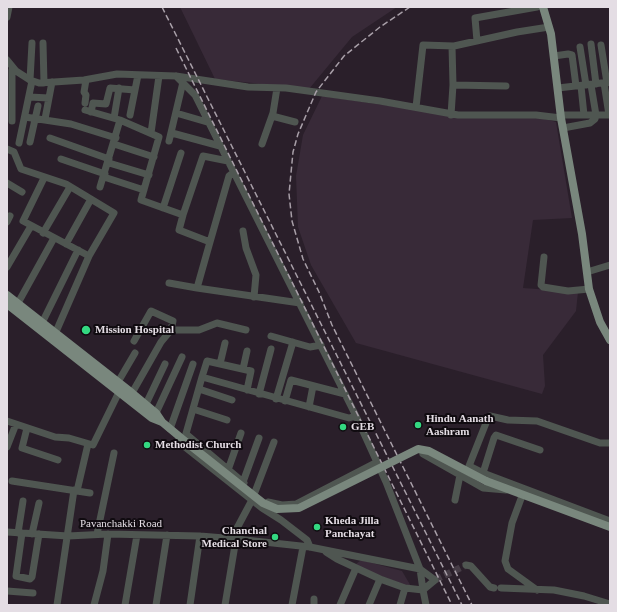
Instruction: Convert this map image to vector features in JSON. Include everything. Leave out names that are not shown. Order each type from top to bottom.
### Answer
[{"type":"main road","points":[[543,7],[549,27],[554,56],[561,116],[582,234],[589,289],[600,322],[610,340]]},
{"type":"main road","points":[[7,295],[146,404],[170,429],[263,503],[277,509],[299,508],[418,449],[429,451],[485,477],[506,490],[610,527]]},
{"type":"main road","points":[[7,304],[152,418],[162,422]]},
{"type":"street","points":[[7,17],[9,7]]},
{"type":"street","points":[[477,41],[475,18],[537,7]]},
{"type":"street","points":[[416,108],[423,45],[452,46],[517,32],[549,27]]},
{"type":"street","points":[[19,143],[29,97],[32,43]]},
{"type":"street","points":[[43,43],[44,83]]},
{"type":"street","points":[[563,128],[590,122],[596,115],[591,44]]},
{"type":"street","points":[[584,115],[594,84],[601,45]]},
{"type":"street","points":[[451,115],[453,85],[452,46]]},
{"type":"street","points":[[580,47],[594,84],[610,116]]},
{"type":"street","points":[[554,56],[568,54],[572,55],[594,84]]},
{"type":"street","points":[[7,60],[11,70],[9,122],[22,126]]},
{"type":"street","points":[[11,70],[31,81],[44,83],[86,80],[117,74],[176,76],[248,87],[277,88],[380,101],[451,115],[610,116]]},
{"type":"street","points":[[130,115],[138,75]]},
{"type":"street","points":[[151,133],[159,76]]},
{"type":"street","points":[[176,76],[195,95],[207,122],[234,172],[356,416],[377,462],[420,569],[426,605]]},
{"type":"street","points":[[86,80],[84,92],[86,96],[87,109]]},
{"type":"street","points":[[45,119],[52,82]]},
{"type":"street","points":[[169,141],[183,82]]},
{"type":"street","points":[[558,88],[594,84]]},
{"type":"street","points":[[453,85],[506,86]]},
{"type":"street","points":[[87,109],[93,103],[106,104],[110,88],[135,90]]},
{"type":"street","points":[[100,187],[115,141],[119,88]]},
{"type":"street","points":[[262,144],[272,116],[277,88]]},
{"type":"street","points":[[29,97],[49,98]]},
{"type":"street","points":[[30,142],[38,106]]},
{"type":"street","points":[[87,109],[117,119],[160,138],[141,200],[183,215]]},
{"type":"street","points":[[176,113],[207,122]]},
{"type":"street","points":[[272,116],[294,122]]},
{"type":"street","points":[[24,117],[45,119],[115,141],[154,157]]},
{"type":"street","points":[[172,133],[220,146]]},
{"type":"street","points":[[50,138],[149,175]]},
{"type":"street","points":[[7,149],[14,152],[21,169],[70,187],[114,213],[89,256],[55,334]]},
{"type":"street","points":[[163,208],[181,153]]},
{"type":"street","points":[[210,242],[180,230],[183,215],[203,156],[228,161]]},
{"type":"street","points":[[61,159],[144,190]]},
{"type":"street","points":[[197,288],[229,176],[234,172]]},
{"type":"street","points":[[44,178],[23,219],[23,222],[89,256]]},
{"type":"street","points":[[7,183],[22,192]]},
{"type":"street","points":[[43,232],[70,187]]},
{"type":"street","points":[[66,244],[90,199]]},
{"type":"street","points":[[7,267],[31,226]]},
{"type":"street","points":[[243,231],[246,248],[256,275],[254,297]]},
{"type":"street","points":[[18,304],[54,238]]},
{"type":"street","points":[[42,323],[78,250]]},
{"type":"street","points":[[544,257],[541,285],[543,287],[568,290],[589,289]]},
{"type":"street","points":[[587,272],[610,265]]},
{"type":"street","points":[[169,283],[300,303]]},
{"type":"street","points":[[132,393],[161,342],[171,330],[173,320],[151,311],[134,341]]},
{"type":"street","points":[[171,330],[200,330],[217,323],[246,330]]},
{"type":"street","points":[[271,336],[310,347],[321,345]]},
{"type":"street","points":[[276,399],[292,342]]},
{"type":"street","points":[[220,364],[225,343]]},
{"type":"street","points":[[259,394],[271,349]]},
{"type":"street","points":[[242,369],[247,351]]},
{"type":"street","points":[[118,382],[134,353]]},
{"type":"street","points":[[156,413],[182,357]]},
{"type":"street","points":[[247,390],[252,371],[207,361],[183,438],[185,447],[253,496],[307,540],[292,605]]},
{"type":"street","points":[[146,404],[165,364]]},
{"type":"street","points":[[170,429],[193,364]]},
{"type":"street","points":[[202,378],[349,418],[356,416]]},
{"type":"street","points":[[285,401],[291,380],[345,394]]},
{"type":"street","points":[[309,407],[313,386]]},
{"type":"street","points":[[199,389],[232,400]]},
{"type":"street","points":[[7,421],[55,437],[69,438],[93,445],[119,392]]},
{"type":"street","points":[[193,409],[227,420]]},
{"type":"street","points":[[610,443],[600,443],[537,421],[508,420],[490,416],[469,466],[485,477],[610,521]]},
{"type":"street","points":[[7,447],[16,424]]},
{"type":"street","points":[[27,428],[22,448],[58,460]]},
{"type":"street","points":[[228,470],[241,433]]},
{"type":"street","points":[[485,477],[496,435],[540,450]]},
{"type":"street","points":[[183,438],[243,482],[253,496],[270,503],[292,505],[377,462]]},
{"type":"street","points":[[243,482],[260,438]]},
{"type":"street","points":[[236,530],[253,496],[274,442]]},
{"type":"street","points":[[57,605],[75,490],[88,444]]},
{"type":"street","points":[[97,534],[114,453]]},
{"type":"street","points":[[423,454],[483,488],[506,490]]},
{"type":"street","points":[[455,500],[460,475]]},
{"type":"street","points":[[12,481],[90,493]]},
{"type":"street","points":[[522,496],[512,523],[505,561],[508,569],[537,590]]},
{"type":"street","points":[[23,501],[16,575],[18,577],[30,579],[32,577],[35,534],[40,504]]},
{"type":"street","name":"Pavanchakki Road","points":[[7,532],[68,536],[97,534],[167,535],[236,539],[306,547],[420,569]]},
{"type":"street","points":[[94,605],[103,571],[108,534]]},
{"type":"street","points":[[125,605],[137,535]]},
{"type":"street","points":[[156,605],[167,535]]},
{"type":"street","points":[[190,605],[200,536]]},
{"type":"street","points":[[225,605],[236,539]]},
{"type":"street","points":[[323,550],[356,568],[405,588],[423,590],[435,580],[420,569]]},
{"type":"street","points":[[466,565],[471,566],[490,587],[554,590],[584,596],[610,604]]},
{"type":"street","points":[[340,605],[356,568]]},
{"type":"street","points":[[369,605],[380,579]]},
{"type":"street","points":[[400,605],[405,588]]},
{"type":"street","points":[[7,591],[33,593]]},
{"type":"shaded area","points":[[180,7],[397,7],[352,37],[309,89],[215,79]]},
{"type":"shaded area","points":[[322,96],[397,107],[541,118],[556,122],[572,218],[533,220],[523,288],[578,292],[576,311],[543,355],[545,386],[542,394],[356,343],[311,265],[298,227],[296,176],[303,135]]},
{"type":"shaded area","points":[[361,560],[402,571],[412,588],[359,568],[356,564]]},
{"type":"tunnel","points":[[435,580],[466,565]]},
{"type":"railway","points":[[162,7],[462,605]]},
{"type":"railway","points":[[410,7],[380,27],[344,56],[316,92],[298,134],[293,152],[289,194],[292,221],[303,259],[319,292],[332,325],[472,605]]},
{"type":"railway","points":[[176,48],[452,605]]},
{"type":"place","name":"Mission Hospital","points":[[86,330]]},
{"type":"place","name":"Hindu Aanath Aashram","points":[[418,425]]},
{"type":"place","name":"GEB","points":[[343,427]]},
{"type":"place","name":"Methodist Church","points":[[147,445]]},
{"type":"place","name":"Kheda Jilla Panchayat","points":[[317,527]]},
{"type":"place","name":"Chanchal Medical Store","points":[[275,537]]}]
